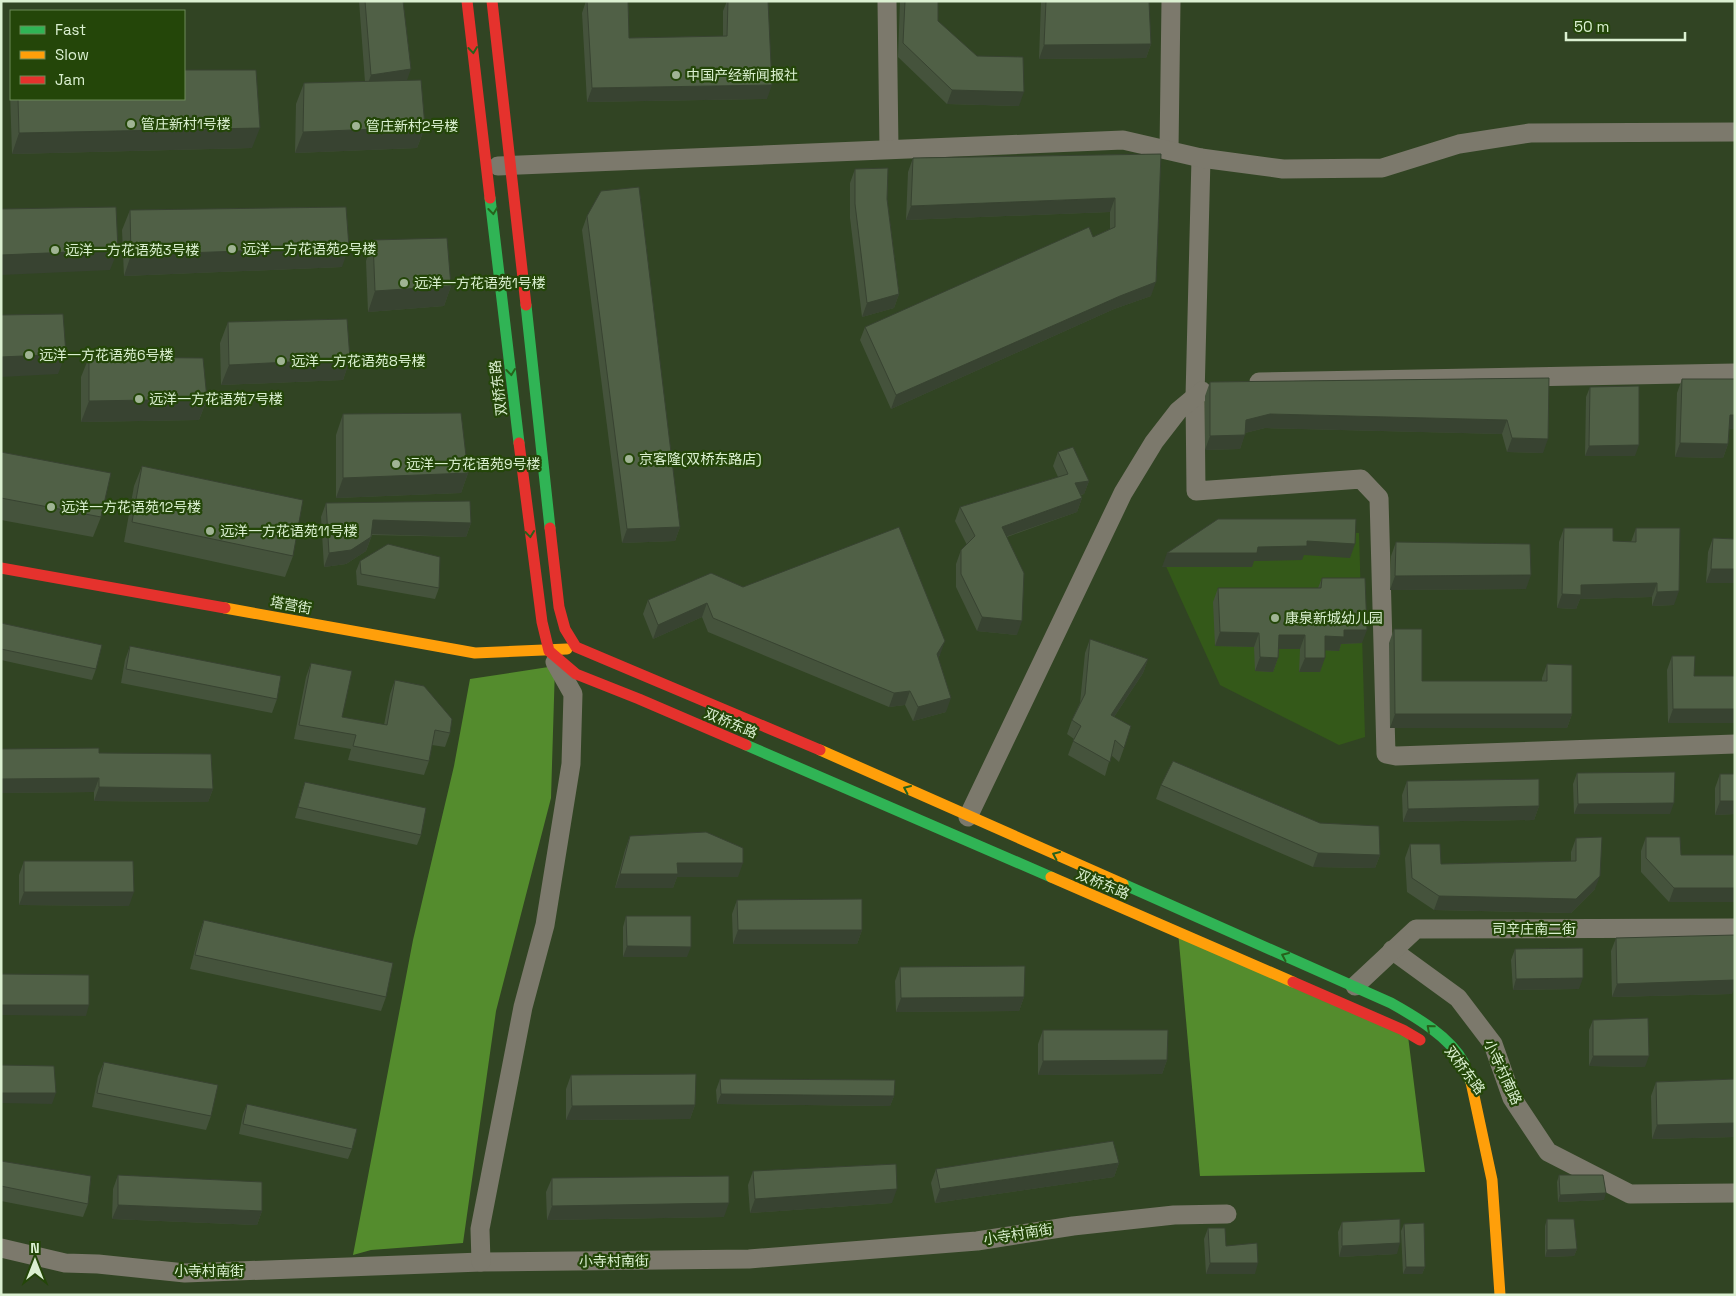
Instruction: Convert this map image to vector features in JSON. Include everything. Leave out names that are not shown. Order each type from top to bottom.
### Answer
[{"type":"street","name":"双桥东路","points":[[467,1],[533,558],[542,622],[549,651],[576,674],[648,703],[1385,1022],[1403,1030],[1423,1042],[1430,1049]]},
{"type":"street","points":[[492,1],[559,607],[565,629],[576,647]]},
{"type":"street","points":[[887,1],[888,149]]},
{"type":"street","points":[[1169,150],[1171,1]]},
{"type":"street","points":[[487,167],[1123,140],[1201,158],[1283,168],[1382,168],[1459,144],[1530,133],[1735,132]]},
{"type":"street","points":[[1201,158],[1195,397],[1196,490],[1361,479],[1379,498],[1386,754],[1406,755],[1735,744]]},
{"type":"street","points":[[1241,382],[1735,373]]},
{"type":"street","points":[[968,817],[1123,493],[1154,442],[1178,411],[1212,383],[1222,383]]},
{"type":"street","name":"塔营街","points":[[1,568],[475,653],[549,651],[576,647]]},
{"type":"street","name":"双桥东路","points":[[576,647],[800,742],[1354,986],[1391,1003],[1419,1019],[1451,1046],[1463,1062],[1471,1082],[1492,1180],[1500,1295]]},
{"type":"street","points":[[481,1262],[480,1229],[523,1008],[545,925],[571,764],[573,694],[549,651]]},
{"type":"street","name":"司辛庄南二街","points":[[1354,986],[1416,929],[1735,928]]},
{"type":"street","name":"小寺村南路","points":[[1392,950],[1458,998],[1493,1044],[1512,1098],[1548,1152],[1630,1194],[1735,1193]]},
{"type":"street","name":"双桥东路","points":[[1459,1084],[1478,1113]]},
{"type":"street","name":"小寺村南街","points":[[1,1248],[65,1263],[98,1264],[184,1273],[481,1262],[749,1259],[977,1241],[1073,1226],[1174,1215],[1227,1214]]},
{"type":"shaded area","name":"康泉新城幼儿园","points":[[1213,533],[1359,533],[1365,737],[1339,745],[1220,685],[1165,564]]},
{"type":"shaded area","points":[[555,666],[551,798],[496,1011],[463,1243],[371,1250],[353,1255],[413,940],[454,766],[470,679]]},
{"type":"shaded area","points":[[1178,931],[1408,1036],[1425,1172],[1200,1176]]},
{"type":"building","points":[[365,1],[403,1],[411,69],[371,75]]},
{"type":"building","name":"中国产经新闻报社","points":[[587,1],[628,1],[629,38],[727,36],[728,1],[768,1],[772,85],[592,88]]},
{"type":"building","points":[[905,1],[938,1],[938,21],[977,56],[1023,57],[1024,92],[952,90],[903,43]]},
{"type":"building","points":[[1046,1],[1149,2],[1151,44],[1044,45]]},
{"type":"building","points":[[185,70],[256,70],[260,128],[19,133],[18,100],[185,100]]},
{"type":"building","points":[[421,80],[425,127],[303,132],[304,83]]},
{"type":"building","points":[[1161,154],[1156,282],[1120,296],[896,395],[865,327],[1089,227],[1093,237],[1115,227],[1115,198],[911,206],[913,158]]},
{"type":"building","points":[[888,168],[887,199],[899,294],[867,303],[855,204],[855,169]]},
{"type":"building","points":[[639,187],[680,527],[627,529],[587,216],[601,191]]},
{"type":"building","points":[[116,207],[118,250],[1,255],[1,209]]},
{"type":"building","points":[[346,207],[349,247],[131,255],[130,210]]},
{"type":"building","points":[[447,238],[451,286],[375,291],[373,240]]},
{"type":"building","points":[[63,314],[66,354],[1,357],[1,315]]},
{"type":"building","points":[[347,319],[350,359],[229,365],[228,322]]},
{"type":"building","points":[[89,357],[203,358],[207,399],[89,401]]},
{"type":"building","points":[[1549,378],[1548,439],[1512,438],[1507,420],[1270,414],[1246,420],[1245,435],[1210,436],[1210,382]]},
{"type":"building","points":[[1682,379],[1735,379],[1735,415],[1730,415],[1728,444],[1680,443]]},
{"type":"building","points":[[1639,386],[1639,445],[1589,446],[1590,387]]},
{"type":"building","name":"远洋一方花语苑9号楼","points":[[461,413],[468,473],[343,478],[343,414]]},
{"type":"building","points":[[1073,447],[1089,481],[1075,483],[1082,498],[1002,527],[1024,573],[1022,621],[982,617],[961,574],[961,550],[975,536],[960,507],[1068,474],[1058,452]]},
{"type":"building","points":[[1,452],[111,473],[101,517],[1,498]]},
{"type":"building","name":"远洋一方花语苑11号楼","points":[[142,466],[303,500],[293,556],[132,522]]},
{"type":"building","points":[[470,501],[471,523],[373,520],[371,537],[351,550],[329,553],[326,503]]},
{"type":"building","points":[[1218,519],[1356,519],[1355,544],[1307,541],[1307,546],[1258,547],[1257,553],[1167,553]]},
{"type":"building","points":[[899,527],[945,641],[937,654],[951,698],[918,707],[910,691],[894,693],[713,618],[707,603],[658,625],[648,600],[711,573],[743,587]]},
{"type":"building","points":[[1564,528],[1613,528],[1613,541],[1636,542],[1636,528],[1680,528],[1679,591],[1657,592],[1657,583],[1581,585],[1581,595],[1562,594]]},
{"type":"building","points":[[1713,538],[1735,539],[1735,569],[1711,569]]},
{"type":"building","points":[[1396,542],[1530,544],[1531,575],[1395,576]]},
{"type":"building","points":[[388,544],[440,557],[439,588],[361,574],[360,561]]},
{"type":"building","points":[[1322,578],[1365,578],[1367,630],[1344,630],[1344,637],[1325,636],[1325,658],[1305,658],[1305,635],[1279,635],[1278,658],[1260,657],[1259,633],[1220,632],[1218,588],[1321,588]]},
{"type":"building","points":[[1,623],[102,645],[96,669],[1,649]]},
{"type":"building","points":[[1394,629],[1422,629],[1422,681],[1547,681],[1547,664],[1572,665],[1572,714],[1395,714]]},
{"type":"building","points":[[1090,639],[1148,659],[1111,715],[1131,726],[1124,748],[1115,740],[1110,762],[1073,741],[1081,726],[1072,720],[1085,694]]},
{"type":"building","points":[[130,646],[281,676],[277,699],[126,669]]},
{"type":"building","points":[[1672,656],[1695,656],[1694,676],[1735,676],[1735,709],[1673,709]]},
{"type":"building","points":[[311,663],[352,671],[342,717],[387,725],[395,680],[424,686],[452,719],[450,733],[435,730],[429,761],[353,746],[356,735],[299,725]]},
{"type":"building","points":[[99,748],[99,753],[211,754],[213,789],[99,787],[99,778],[1,779],[1,749]]},
{"type":"building","points":[[1173,761],[1320,823],[1379,826],[1380,855],[1318,853],[1161,785]]},
{"type":"building","points":[[1675,772],[1674,803],[1578,804],[1577,773]]},
{"type":"building","points":[[1720,774],[1735,774],[1735,801],[1720,801]]},
{"type":"building","points":[[1539,779],[1539,806],[1408,809],[1407,781]]},
{"type":"building","points":[[305,782],[426,808],[421,835],[298,807]]},
{"type":"building","points":[[706,832],[743,848],[743,863],[677,863],[678,874],[620,874],[630,836]]},
{"type":"building","points":[[1602,837],[1600,876],[1576,899],[1439,896],[1412,878],[1410,844],[1440,844],[1441,864],[1576,861],[1576,838]]},
{"type":"building","points":[[1646,837],[1680,837],[1681,855],[1735,855],[1735,888],[1674,888],[1646,858]]},
{"type":"building","points":[[24,861],[133,861],[134,892],[24,892]]},
{"type":"building","points":[[862,899],[862,930],[738,930],[737,900]]},
{"type":"building","points":[[626,916],[691,916],[691,947],[627,946]]},
{"type":"building","points":[[204,920],[393,963],[386,997],[195,955]]},
{"type":"building","points":[[1735,935],[1735,980],[1617,984],[1616,938]]},
{"type":"building","points":[[1583,948],[1583,978],[1516,979],[1515,949]]},
{"type":"building","points":[[1025,966],[1024,997],[901,998],[900,967]]},
{"type":"building","points":[[1,974],[89,975],[89,1005],[1,1005]]},
{"type":"building","points":[[1648,1018],[1649,1056],[1593,1056],[1593,1020]]},
{"type":"building","points":[[1043,1030],[1168,1030],[1167,1060],[1043,1061]]},
{"type":"building","points":[[104,1062],[218,1085],[211,1116],[97,1093]]},
{"type":"building","points":[[1,1065],[54,1066],[56,1093],[1,1093]]},
{"type":"building","points":[[696,1074],[695,1105],[572,1106],[571,1075]]},
{"type":"building","points":[[720,1079],[895,1080],[894,1096],[721,1094]]},
{"type":"building","points":[[1735,1079],[1735,1123],[1657,1125],[1656,1082]]},
{"type":"building","points":[[247,1104],[357,1129],[352,1149],[243,1124]]},
{"type":"building","points":[[1113,1141],[1119,1163],[940,1189],[936,1169]]},
{"type":"building","points":[[1,1161],[91,1176],[88,1204],[1,1186]]},
{"type":"building","points":[[896,1164],[897,1189],[755,1199],[753,1171]]},
{"type":"building","points":[[118,1175],[262,1182],[262,1211],[118,1205]]},
{"type":"building","points":[[1559,1175],[1603,1175],[1606,1193],[1560,1195]]},
{"type":"building","points":[[729,1176],[729,1203],[552,1206],[552,1178]]},
{"type":"building","points":[[1400,1219],[1400,1243],[1342,1246],[1342,1222]]},
{"type":"building","points":[[1547,1219],[1574,1219],[1577,1249],[1547,1250]]},
{"type":"building","points":[[1424,1223],[1425,1267],[1406,1267],[1404,1224]]},
{"type":"building","points":[[1208,1228],[1225,1228],[1226,1246],[1257,1243],[1258,1263],[1210,1263]]},
{"type":"traffic: fast","points":[[490,198],[519,443]]},
{"type":"traffic: fast","points":[[526,305],[550,528]]},
{"type":"traffic: fast","points":[[746,745],[1051,877]]},
{"type":"traffic: fast","points":[[1123,884],[1391,1003],[1432,1028],[1441,1036],[1464,1063],[1471,1082]]},
{"type":"traffic: slow","points":[[225,608],[475,653],[567,649]]},
{"type":"traffic: slow","points":[[820,750],[1123,884]]},
{"type":"traffic: slow","points":[[1051,877],[1293,982]]},
{"type":"traffic: slow","points":[[1471,1082],[1492,1180],[1500,1295]]},
{"type":"traffic: jam","points":[[467,1],[490,198]]},
{"type":"traffic: jam","points":[[492,1],[526,305]]},
{"type":"traffic: jam","points":[[519,443],[542,622],[549,651],[576,674],[746,745]]},
{"type":"traffic: jam","points":[[550,528],[559,607],[565,629],[576,647],[820,750]]},
{"type":"traffic: jam","points":[[1,568],[225,608]]},
{"type":"traffic: jam","points":[[1293,982],[1403,1030],[1420,1040]]},
{"type":"place","name":"中国产经新闻报社","points":[[676,75]]},
{"type":"place","name":"管庄新村1号楼","points":[[131,124]]},
{"type":"place","name":"管庄新村2号楼","points":[[356,126]]},
{"type":"place","name":"远洋一方花语苑2号楼","points":[[232,249]]},
{"type":"place","name":"远洋一方花语苑3号楼","points":[[55,250]]},
{"type":"place","name":"远洋一方花语苑1号楼","points":[[404,283]]},
{"type":"place","name":"远洋一方花语苑6号楼","points":[[29,355]]},
{"type":"place","name":"远洋一方花语苑8号楼","points":[[281,361]]},
{"type":"place","name":"远洋一方花语苑7号楼","points":[[139,399]]},
{"type":"place","name":"京客隆(双桥东路店)","points":[[629,459]]},
{"type":"place","name":"远洋一方花语苑9号楼","points":[[396,464]]},
{"type":"place","name":"远洋一方花语苑12号楼","points":[[51,507]]},
{"type":"place","name":"远洋一方花语苑11号楼","points":[[210,531]]},
{"type":"place","name":"康泉新城幼儿园","points":[[1275,618]]}]
